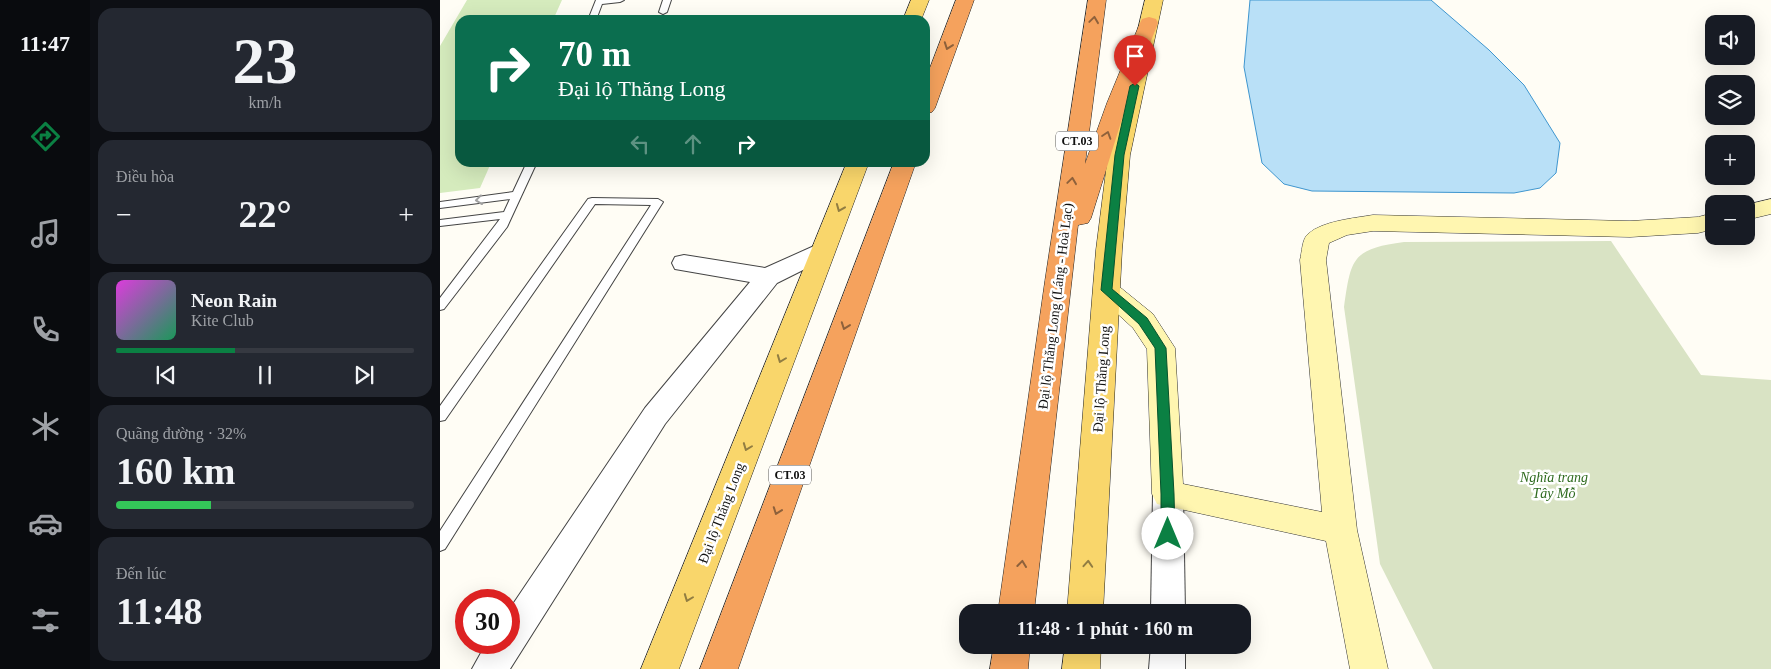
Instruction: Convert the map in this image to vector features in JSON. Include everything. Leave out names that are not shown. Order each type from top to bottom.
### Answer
[{"type":"highway","points":[[930,94],[965,0]]},
{"type":"highway","name":"Đại lộ Thăng Long (Láng - Hoà Lạc)","points":[[1017,604],[1058,281],[1097,0]]},
{"type":"highway","points":[[1058,281],[1117,103],[1149,23]]},
{"type":"highway","points":[[861,280],[886,167]]},
{"type":"highway","name":"CT.03","points":[[719,669],[903,167]]},
{"type":"highway","points":[[1009,669],[1011,654]]},
{"type":"main road","points":[[914,15],[920,0]]},
{"type":"main road","name":"Đại lộ Thăng Long","points":[[1086,604],[1107,290],[1120,155],[1154,0]]},
{"type":"main road","name":"Đại lộ Thăng Long","points":[[660,669],[856,167]]},
{"type":"main road","points":[[1081,669],[1082,654]]},
{"type":"street","points":[[1755,210],[1771,206]]},
{"type":"street","points":[[1369,669],[1340,530],[1312,260],[1317,239],[1340,228],[1373,223],[1630,229],[1705,223]]},
{"type":"street","points":[[520,623],[654,416],[768,277],[823,250]]},
{"type":"street","points":[[684,263],[768,277]]},
{"type":"street","points":[[1107,290],[1143,321],[1161,348],[1168,494],[1168,604]]},
{"type":"street","points":[[1168,494],[1340,530]]},
{"type":"street","points":[[490,669],[500,654]]},
{"type":"street","points":[[1168,654],[1168,669]]},
{"type":"lane","points":[[594,15],[599,1],[620,0]]},
{"type":"lane","points":[[663,12],[667,0]]},
{"type":"lane","points":[[440,306],[501,227],[530,167]]},
{"type":"lane","points":[[440,205],[517,195]]},
{"type":"lane","points":[[440,416],[592,202],[658,202],[440,544]]},
{"type":"lane","points":[[440,223],[508,214]]},
{"type":"green space","points":[[467,0],[562,0],[555,15],[458,15]]},
{"type":"green space","points":[[455,20],[455,167],[489,167],[480,188],[440,193],[440,46]]},
{"type":"green space","name":"Nghĩa trang Tây Mỗ","points":[[1611,241],[1701,375],[1771,380],[1771,669],[1433,669],[1380,564],[1344,307],[1352,267],[1357,259],[1374,248],[1404,242]]},
{"type":"water","points":[[1250,0],[1431,0],[1489,50],[1524,85],[1560,143],[1556,173],[1540,188],[1514,193],[1312,191],[1284,184],[1262,163],[1244,67]]},
{"type":"route","points":[[1135,86],[1120,155],[1107,290],[1143,321],[1161,348],[1168,494],[1168,534]]}]
